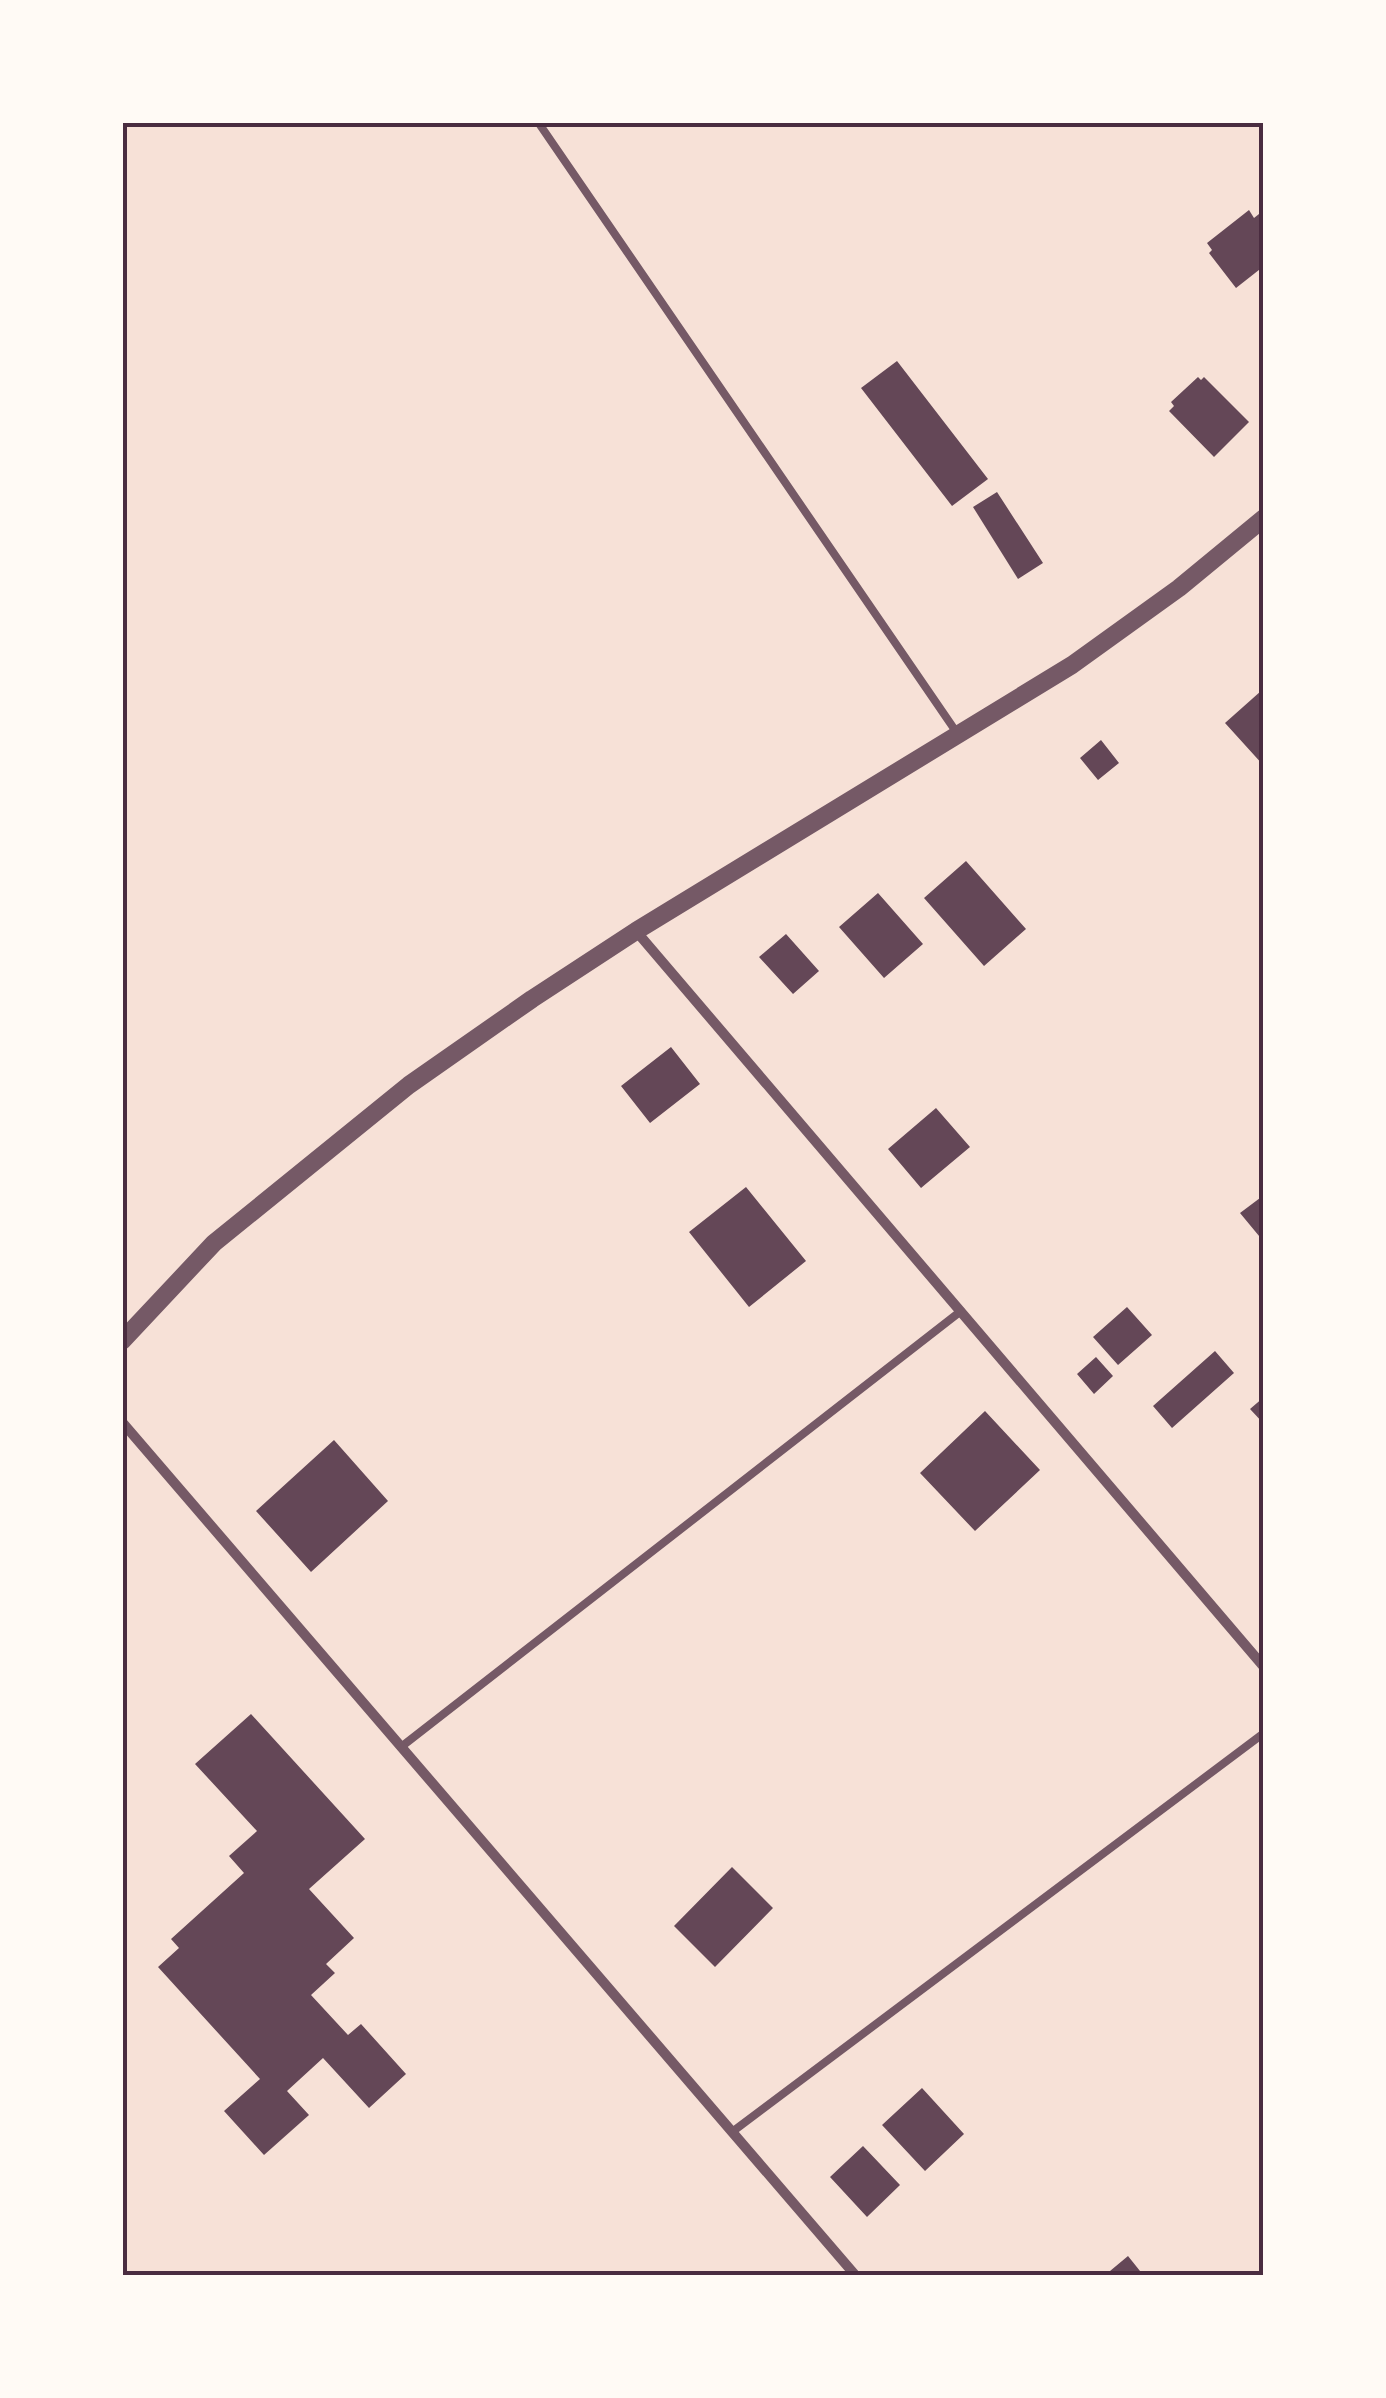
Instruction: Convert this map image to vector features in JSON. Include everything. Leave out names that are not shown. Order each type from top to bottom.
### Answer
[{"type":"street","points":[[122,1341],[214,1243],[333,1144],[532,998],[1072,665],[1260,529]]},
{"type":"street","points":[[636,931],[1264,1667]]},
{"type":"street","points":[[122,1422],[856,2276]]},
{"type":"lane","points":[[538,122],[958,734]]},
{"type":"lane","points":[[401,1746],[960,1311]]},
{"type":"lane","points":[[732,2132],[1264,1732]]},
{"type":"building","points":[[1249,210],[1254,218],[1259,214],[1264,220],[1264,266],[1236,288],[1209,253],[1212,250],[1207,243]]},
{"type":"building","points":[[897,361],[988,479],[952,506],[861,388]]},
{"type":"building","points":[[1198,377],[1204,377],[1249,422],[1214,457],[1169,411],[1174,406],[1171,402]]},
{"type":"building","points":[[997,492],[1043,563],[1018,579],[973,507]]},
{"type":"building","points":[[1261,691],[1264,693],[1264,766],[1225,723]]},
{"type":"building","points":[[1101,740],[1119,763],[1098,780],[1080,758]]},
{"type":"building","points":[[966,861],[1026,929],[984,966],[924,898]]},
{"type":"building","points":[[878,893],[923,944],[884,978],[839,927]]},
{"type":"building","points":[[786,934],[819,971],[793,994],[759,957]]},
{"type":"building","points":[[671,1047],[700,1084],[650,1123],[621,1086]]},
{"type":"building","points":[[936,1108],[970,1147],[921,1188],[888,1149]]},
{"type":"building","points":[[746,1187],[806,1261],[749,1307],[689,1232]]},
{"type":"building","points":[[1264,1195],[1264,1242],[1240,1213]]},
{"type":"building","points":[[1127,1307],[1152,1335],[1118,1365],[1093,1337]]},
{"type":"building","points":[[1215,1351],[1234,1373],[1172,1428],[1153,1406]]},
{"type":"building","points":[[1096,1357],[1113,1376],[1094,1394],[1077,1374]]},
{"type":"building","points":[[1264,1397],[1264,1424],[1250,1409]]},
{"type":"building","points":[[985,1411],[1040,1470],[975,1531],[920,1473]]},
{"type":"building","points":[[334,1440],[388,1501],[311,1572],[256,1511]]},
{"type":"building","points":[[251,1714],[365,1839],[309,1889],[354,1938],[326,1964],[335,1973],[311,1995],[348,2035],[361,2024],[406,2074],[369,2108],[323,2058],[287,2091],[309,2115],[264,2155],[224,2111],[260,2079],[158,1967],[179,1948],[171,1939],[244,1873],[229,1856],[257,1831],[195,1764]]},
{"type":"building","points":[[732,1867],[773,1908],[715,1967],[674,1926]]},
{"type":"building","points":[[922,2088],[964,2134],[925,2171],[882,2125]]},
{"type":"building","points":[[863,2146],[900,2185],[867,2217],[830,2177]]},
{"type":"building","points":[[1128,2256],[1144,2276],[1104,2276]]}]
